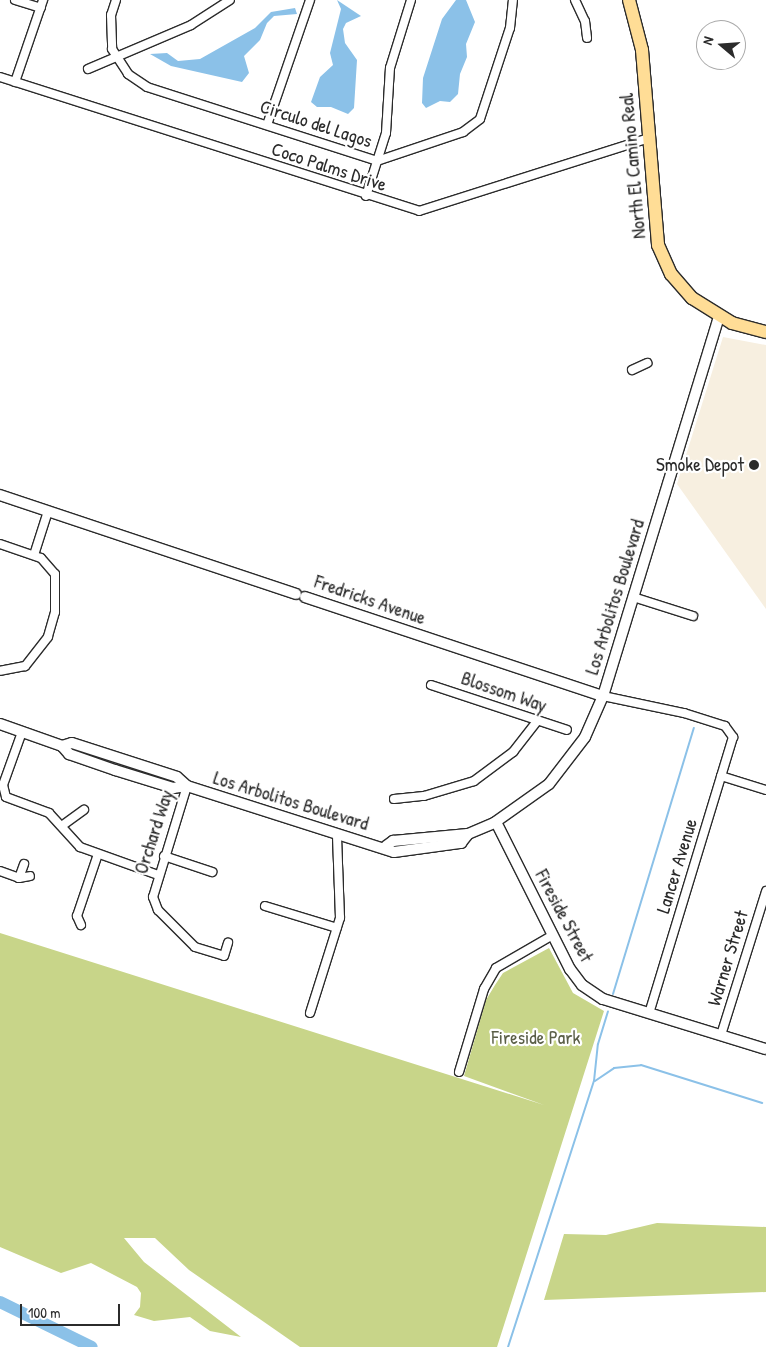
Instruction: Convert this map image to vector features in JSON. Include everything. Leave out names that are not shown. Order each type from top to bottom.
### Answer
[{"type":"main road","name":"North El Camino Real","points":[[629,0],[640,41],[658,245],[671,274],[692,298],[719,316],[766,332]]},
{"type":"street","points":[[15,0],[41,8]]},
{"type":"street","points":[[15,82],[43,0]]},
{"type":"street","name":"Circulo del Lagos","points":[[116,0],[110,38],[116,55],[128,74],[147,87],[377,161],[463,132],[480,119],[510,28],[513,0]]},
{"type":"street","points":[[88,70],[116,55],[199,21],[230,0]]},
{"type":"street","points":[[267,125],[310,0]]},
{"type":"street","points":[[366,196],[386,133],[390,68],[411,0]]},
{"type":"street","points":[[575,0],[585,21],[587,38]]},
{"type":"street","name":"Coco Palms Drive","points":[[0,78],[366,196],[419,211],[649,138]]},
{"type":"street","name":"Los Arbolitos Boulevard","points":[[0,724],[62,746],[69,754],[115,770],[173,788],[187,786],[337,836],[386,846],[394,841],[468,834],[496,822],[548,784],[585,737],[603,696],[719,316]]},
{"type":"street","points":[[632,370],[647,363]]},
{"type":"street","name":"Fredricks Avenue","points":[[0,494],[603,696],[684,713],[730,730]]},
{"type":"street","points":[[34,555],[48,511]]},
{"type":"street","points":[[0,544],[34,555],[55,574],[56,612],[48,637],[25,666],[0,671]]},
{"type":"street","points":[[634,597],[693,616]]},
{"type":"street","name":"Blossom Way","points":[[431,685],[567,730]]},
{"type":"street","points":[[394,799],[424,796],[474,781],[513,752],[537,720]]},
{"type":"street","name":"Lancer Avenue","points":[[649,1013],[733,737],[730,730]]},
{"type":"street","points":[[22,732],[3,785],[6,797],[49,813],[63,825],[80,847],[158,875]]},
{"type":"street","points":[[721,776],[766,790]]},
{"type":"street","name":"Orchard Way","points":[[187,786],[152,897],[158,910],[181,937],[195,947],[224,956],[228,943]]},
{"type":"street","points":[[63,825],[84,810]]},
{"type":"street","name":"Fireside Street","points":[[496,822],[553,935],[582,985],[603,999],[766,1049]]},
{"type":"street","points":[[310,1013],[337,928],[337,836]]},
{"type":"street","points":[[81,925],[77,916],[98,854]]},
{"type":"street","points":[[164,856],[212,872]]},
{"type":"street","points":[[19,878],[24,864]]},
{"type":"street","points":[[0,871],[19,878],[30,876]]},
{"type":"street","name":"Warner Street","points":[[721,1035],[766,891]]},
{"type":"street","points":[[265,906],[337,928]]},
{"type":"street","points":[[459,1072],[484,989],[496,968],[553,935]]},
{"type":"shaded area","points":[[723,337],[766,345],[766,609],[677,484]]},
{"type":"green space","name":"Fireside Park","points":[[0,933],[544,1105],[464,1076],[486,1000],[495,985],[503,973],[549,948],[573,993],[604,1011],[497,1347],[300,1347],[189,1270],[155,1238],[124,1238],[144,1262],[241,1337],[210,1331],[190,1317],[154,1321],[134,1315],[140,1307],[141,1293],[137,1287],[91,1263],[61,1273],[0,1247]]},
{"type":"green space","points":[[657,1223],[766,1227],[766,1292],[544,1300],[564,1234],[606,1235]]},
{"type":"water","points":[[337,0],[361,16],[346,23],[343,29],[345,43],[357,60],[354,108],[348,114],[331,107],[317,107],[311,102],[320,77],[333,65],[330,53],[341,9]]},
{"type":"water","points":[[456,0],[466,0],[475,22],[466,44],[467,57],[460,74],[458,94],[450,102],[440,101],[426,108],[422,103],[423,78],[442,19]]},
{"type":"water","points":[[295,8],[297,14],[274,16],[267,23],[260,40],[244,56],[249,73],[242,82],[171,66],[150,54],[167,53],[178,61],[200,59],[255,28],[271,12]]},
{"type":"waterway","points":[[613,994],[694,728]]},
{"type":"waterway","points":[[508,1347],[594,1081],[598,1044],[608,1012]]},
{"type":"waterway","points":[[595,1081],[614,1068],[641,1065],[762,1103]]},
{"type":"waterway","points":[[0,1302],[92,1347]]},
{"type":"place","name":"Smoke Depot","points":[[754,465]]}]
